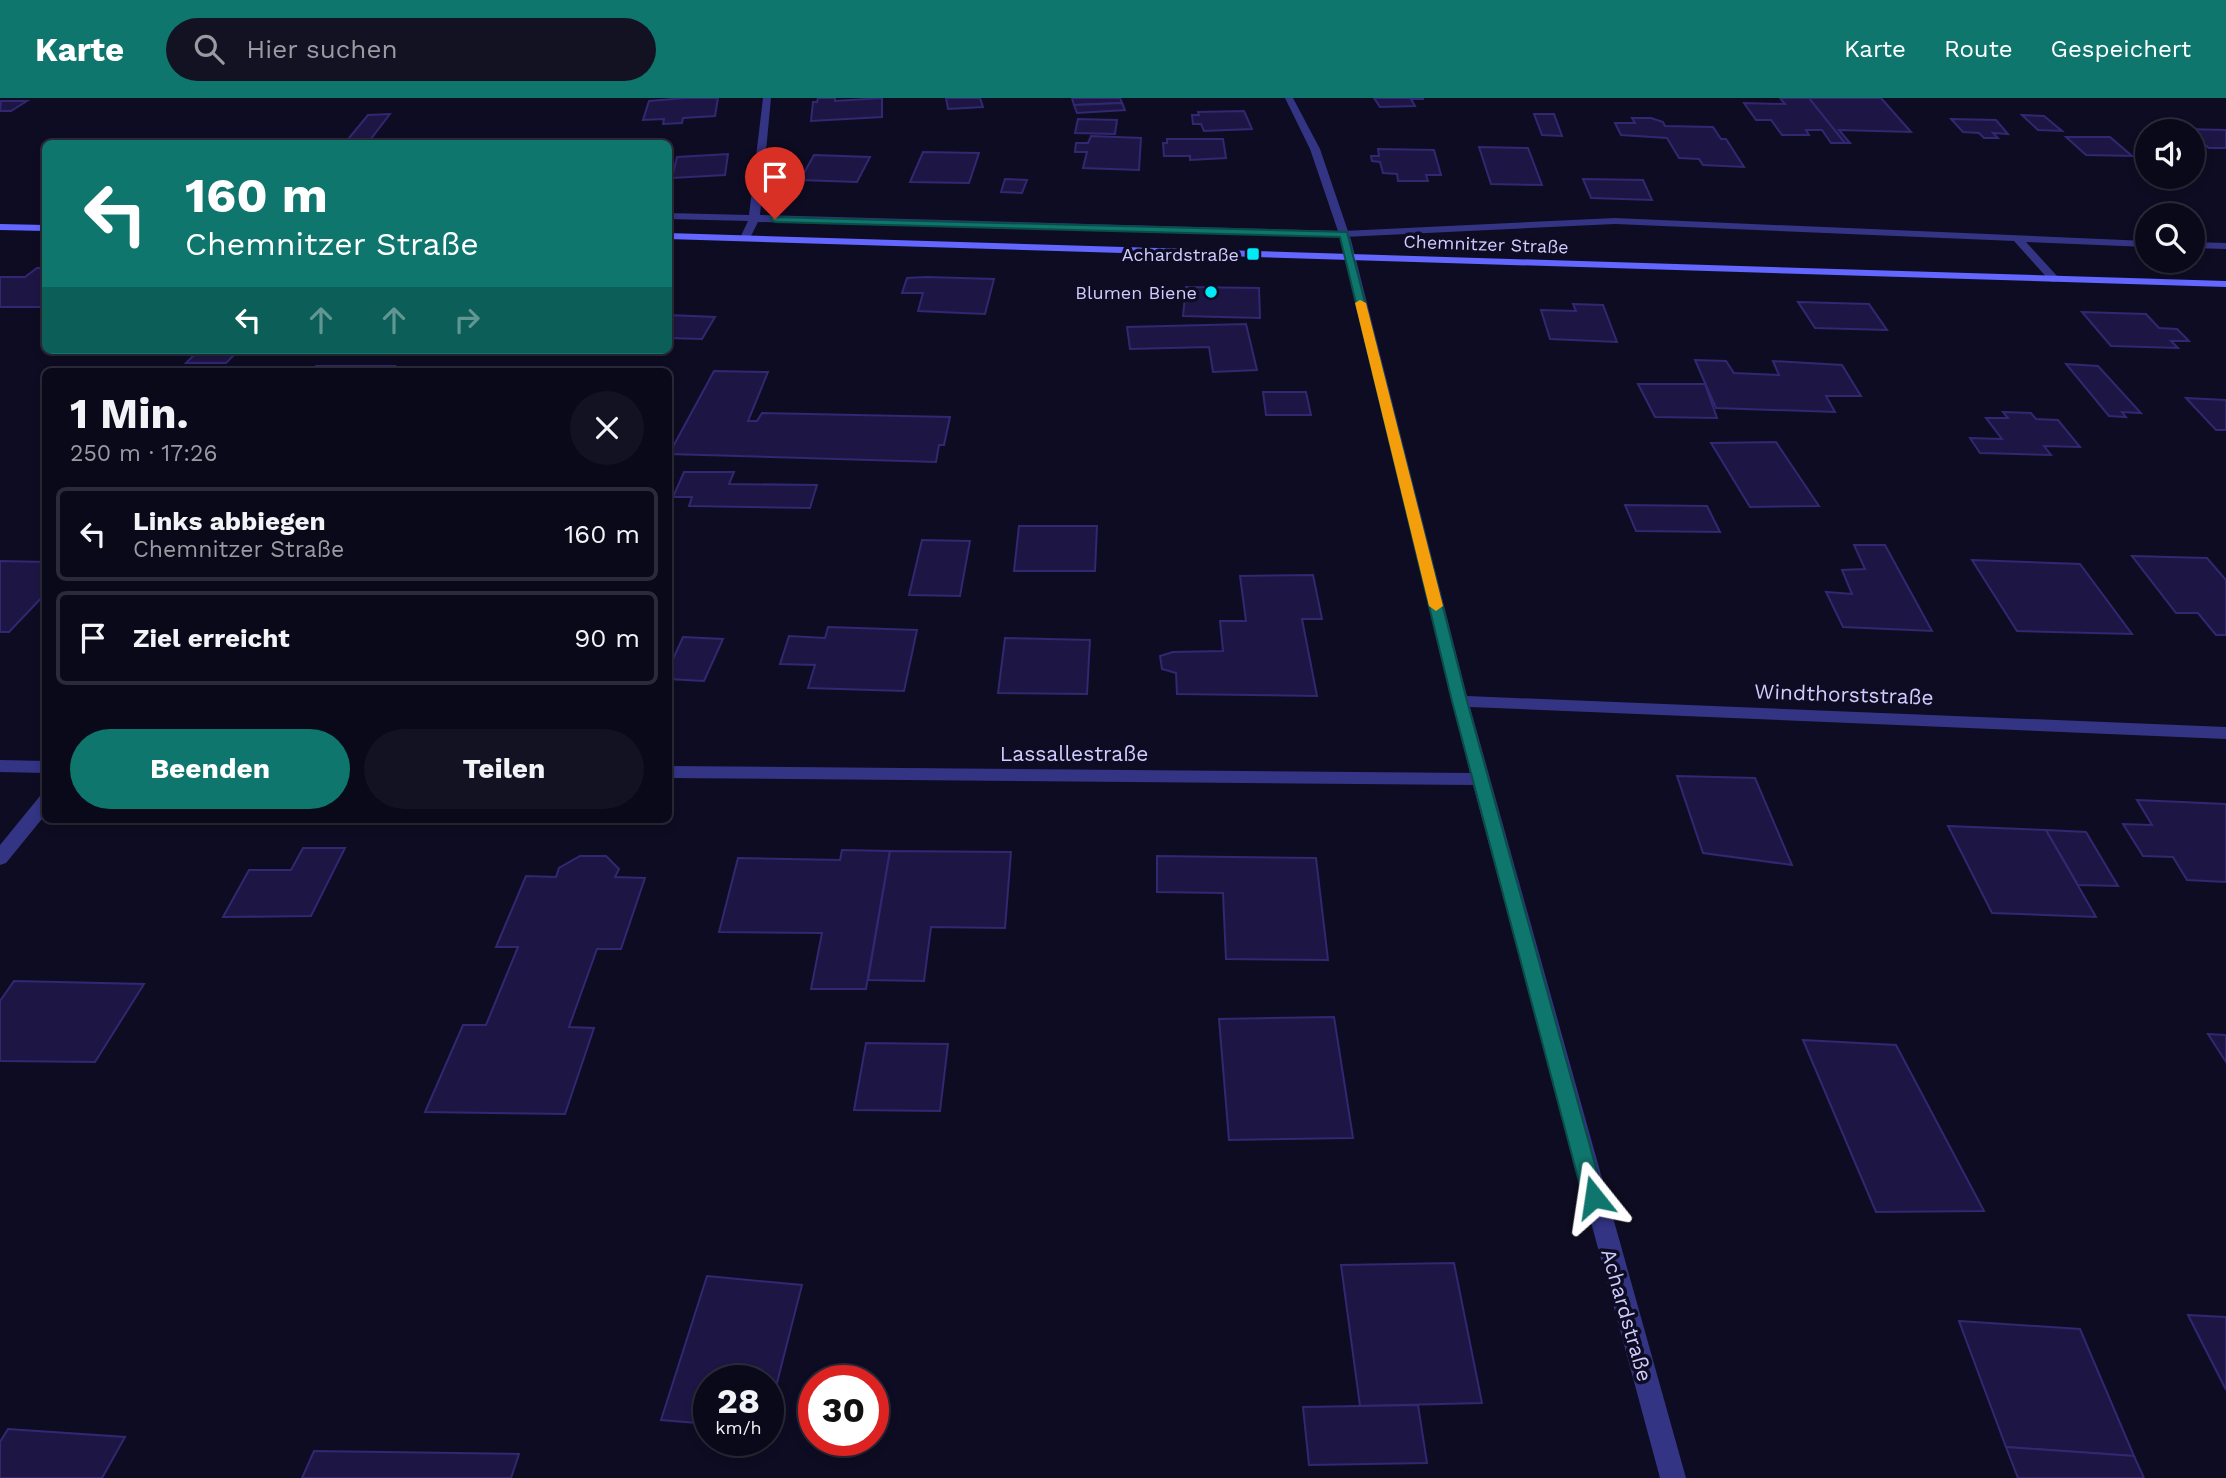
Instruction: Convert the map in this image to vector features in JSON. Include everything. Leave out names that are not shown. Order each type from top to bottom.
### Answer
[{"type":"main road","points":[[0,227],[42,228]]},
{"type":"main road","name":"Chemnitzer Straße","points":[[672,236],[2226,284]]},
{"type":"street","points":[[745,238],[754,219],[767,98]]},
{"type":"street","name":"Achardstraße","points":[[1289,98],[1307,127],[1344,234],[1480,779],[1674,1478]]},
{"type":"street","name":"Chemnitzer Straße","points":[[672,216],[1344,234],[1615,221],[2135,244]]},
{"type":"street","points":[[2018,240],[2054,279]]},
{"type":"street","points":[[2205,245],[2226,246]]},
{"type":"street","name":"Windthorststraße","points":[[1460,701],[2226,733]]},
{"type":"street","points":[[0,766],[42,767]]},
{"type":"street","name":"Lassallestraße","points":[[672,772],[1480,779]]},
{"type":"street","points":[[0,858],[42,806]]},
{"type":"building","points":[[718,98],[715,116],[683,118],[682,123],[663,124],[664,119],[643,120],[649,101]]},
{"type":"building","points":[[818,98],[835,98],[835,101],[882,98],[882,117],[811,121],[813,102],[817,102]]},
{"type":"building","points":[[946,98],[980,98],[983,107],[948,109]]},
{"type":"building","points":[[1072,98],[1120,98],[1122,103],[1074,105]]},
{"type":"building","points":[[1374,98],[1423,99],[1411,99],[1415,106],[1380,107]]},
{"type":"building","points":[[1780,98],[1809,98],[1845,143],[1831,143],[1822,130],[1806,130],[1809,135],[1782,135],[1771,120],[1756,120],[1744,103],[1785,104]]},
{"type":"building","points":[[1809,98],[1881,98],[1911,132],[1839,130],[1850,143],[1845,143]]},
{"type":"building","points":[[1,101],[27,101],[11,111],[0,111]]},
{"type":"building","points":[[1122,103],[1125,110],[1077,113],[1074,105]]},
{"type":"building","points":[[1244,111],[1252,129],[1204,131],[1201,124],[1193,124],[1192,115],[1199,115],[1198,112]]},
{"type":"building","points":[[390,114],[370,140],[347,140],[368,115]]},
{"type":"building","points":[[1534,114],[1554,114],[1562,136],[1542,135]]},
{"type":"building","points":[[2022,115],[2044,116],[2062,131],[2038,130]]},
{"type":"building","points":[[1632,118],[1651,118],[1663,122],[1665,126],[1713,127],[1721,139],[1726,139],[1744,167],[1703,165],[1699,159],[1679,158],[1667,138],[1621,135],[1615,123],[1635,123]]},
{"type":"building","points":[[1078,119],[1117,120],[1115,134],[1075,133]]},
{"type":"building","points":[[1951,119],[1996,120],[2008,134],[1993,133],[1998,138],[1984,138],[1979,133],[1963,132]]},
{"type":"building","points":[[2205,129],[2226,130],[2226,148],[2209,148],[2205,145]]},
{"type":"building","points":[[1091,136],[1141,138],[1139,170],[1083,168],[1087,152],[1075,152],[1076,143],[1088,143]]},
{"type":"building","points":[[2066,137],[2110,137],[2132,156],[2086,155]]},
{"type":"building","points":[[1167,139],[1223,139],[1226,158],[1190,160],[1190,156],[1164,156],[1163,143],[1167,143]]},
{"type":"building","points":[[1479,147],[1528,148],[1542,185],[1491,184]]},
{"type":"building","points":[[1378,149],[1434,150],[1441,175],[1426,175],[1428,181],[1398,181],[1397,174],[1383,173],[1380,162],[1372,161],[1371,156],[1379,156]]},
{"type":"building","points":[[923,152],[979,153],[969,183],[910,182]]},
{"type":"building","points":[[728,154],[725,175],[672,178],[677,157]]},
{"type":"building","points":[[814,155],[870,157],[857,182],[800,180]]},
{"type":"building","points":[[1005,179],[1027,180],[1022,193],[1001,192]]},
{"type":"building","points":[[1583,179],[1643,180],[1652,200],[1591,198]]},
{"type":"building","points":[[37,268],[42,268],[42,307],[0,307],[0,277],[25,277]]},
{"type":"building","points":[[907,278],[994,279],[985,314],[918,311],[923,293],[902,293]]},
{"type":"building","points":[[1186,287],[1259,288],[1260,318],[1183,316]]},
{"type":"building","points":[[1798,302],[1869,304],[1887,330],[1815,328]]},
{"type":"building","points":[[1573,304],[1603,305],[1617,342],[1550,339],[1541,310],[1576,311]]},
{"type":"building","points":[[2082,312],[2146,314],[2159,328],[2177,329],[2189,341],[2171,341],[2178,348],[2111,346]]},
{"type":"building","points":[[672,315],[715,317],[702,339],[672,338]]},
{"type":"building","points":[[1246,324],[1257,370],[1213,372],[1209,347],[1130,349],[1127,327]]},
{"type":"building","points":[[195,354],[247,354],[234,355],[226,363],[186,363]]},
{"type":"building","points":[[1695,360],[1726,361],[1734,373],[1779,375],[1773,361],[1842,365],[1861,396],[1826,396],[1835,412],[1716,408]]},
{"type":"building","points":[[2066,364],[2098,366],[2141,413],[2122,412],[2126,417],[2109,416]]},
{"type":"building","points":[[316,366],[395,366],[394,368],[314,368]]},
{"type":"building","points":[[714,371],[768,372],[748,421],[757,421],[762,413],[950,417],[944,445],[939,445],[936,462],[672,454],[672,448]]},
{"type":"building","points":[[1638,384],[1705,384],[1717,418],[1655,417]]},
{"type":"building","points":[[1263,392],[1306,392],[1311,415],[1266,415]]},
{"type":"building","points":[[2186,398],[2226,400],[2226,430],[2216,430]]},
{"type":"building","points":[[2003,412],[2031,413],[2036,419],[2058,420],[2080,447],[2044,446],[2051,455],[1980,453],[1970,438],[2002,439],[1986,418],[2008,418]]},
{"type":"building","points":[[1776,442],[1819,506],[1750,507],[1711,443]]},
{"type":"building","points":[[684,472],[734,472],[729,484],[817,485],[810,508],[689,506],[692,497],[673,497]]},
{"type":"building","points":[[1625,505],[1707,506],[1720,532],[1636,531]]},
{"type":"building","points":[[1019,526],[1097,526],[1095,571],[1014,571]]},
{"type":"building","points":[[922,540],[970,541],[960,596],[909,595]]},
{"type":"building","points":[[1854,545],[1885,545],[1932,631],[1843,627],[1826,592],[1852,594],[1842,570],[1865,569]]},
{"type":"building","points":[[2132,556],[2207,558],[2226,580],[2226,635],[2216,635],[2198,613],[2176,613]]},
{"type":"building","points":[[1972,560],[2080,564],[2132,634],[2017,631]]},
{"type":"building","points":[[0,561],[42,562],[42,597],[9,632],[0,632]]},
{"type":"building","points":[[1313,575],[1322,619],[1302,619],[1317,696],[1177,694],[1176,673],[1162,669],[1160,656],[1173,652],[1223,651],[1220,621],[1246,621],[1240,576]]},
{"type":"building","points":[[828,627],[917,630],[904,691],[808,688],[815,665],[780,664],[789,636],[825,638]]},
{"type":"building","points":[[683,637],[723,639],[704,681],[672,679],[672,661]]},
{"type":"building","points":[[1005,638],[1090,640],[1087,694],[998,693]]},
{"type":"building","points":[[1677,776],[1755,778],[1792,865],[1703,853]]},
{"type":"building","points":[[2137,800],[2226,804],[2226,882],[2187,880],[2173,857],[2143,856],[2123,824],[2152,825]]},
{"type":"building","points":[[1948,826],[2046,830],[2096,917],[1992,913]]},
{"type":"building","points":[[2046,830],[2086,832],[2118,886],[2078,885]]},
{"type":"building","points":[[303,848],[345,848],[311,916],[223,917],[249,870],[291,870]]},
{"type":"building","points":[[842,850],[890,851],[866,989],[811,989],[822,933],[719,932],[738,858],[840,860]]},
{"type":"building","points":[[890,851],[1011,852],[1005,928],[931,927],[924,981],[868,980]]},
{"type":"building","points":[[580,856],[606,856],[619,869],[615,877],[645,878],[621,949],[597,949],[569,1027],[594,1028],[565,1114],[425,1112],[463,1025],[486,1025],[518,947],[496,947],[526,876],[556,877],[559,868]]},
{"type":"building","points":[[1157,856],[1316,858],[1328,960],[1226,959],[1223,893],[1157,892]]},
{"type":"building","points":[[14,981],[144,984],[95,1062],[0,1061],[0,1001]]},
{"type":"building","points":[[1334,1017],[1353,1138],[1229,1140],[1219,1019]]},
{"type":"building","points":[[2208,1034],[2226,1035],[2226,1062]]},
{"type":"building","points":[[1803,1040],[1896,1045],[1984,1211],[1876,1212]]},
{"type":"building","points":[[866,1043],[948,1044],[940,1111],[854,1110]]},
{"type":"building","points":[[1454,1263],[1482,1403],[1360,1406],[1341,1265]]},
{"type":"building","points":[[707,1276],[802,1285],[782,1365],[693,1365],[693,1423],[661,1420]]},
{"type":"building","points":[[2188,1315],[2226,1317],[2226,1390]]},
{"type":"building","points":[[1959,1321],[2080,1329],[2134,1456],[2006,1447]]},
{"type":"building","points":[[1418,1405],[1427,1463],[1309,1465],[1303,1407]]},
{"type":"building","points":[[8,1429],[125,1437],[102,1478],[0,1478],[0,1442]]},
{"type":"building","points":[[2006,1447],[2134,1456],[2144,1478],[2018,1478]]},
{"type":"building","points":[[314,1451],[519,1454],[511,1478],[302,1478]]},
{"type":"slow traffic","points":[[1360,303],[1436,606]]},
{"type":"place","name":"Achardstraße","points":[[1253,254]]},
{"type":"place","name":"Blumen Biene","points":[[1211,292]]},
{"type":"route","points":[[775,219],[1344,234],[1460,701],[1594,1197]]}]
